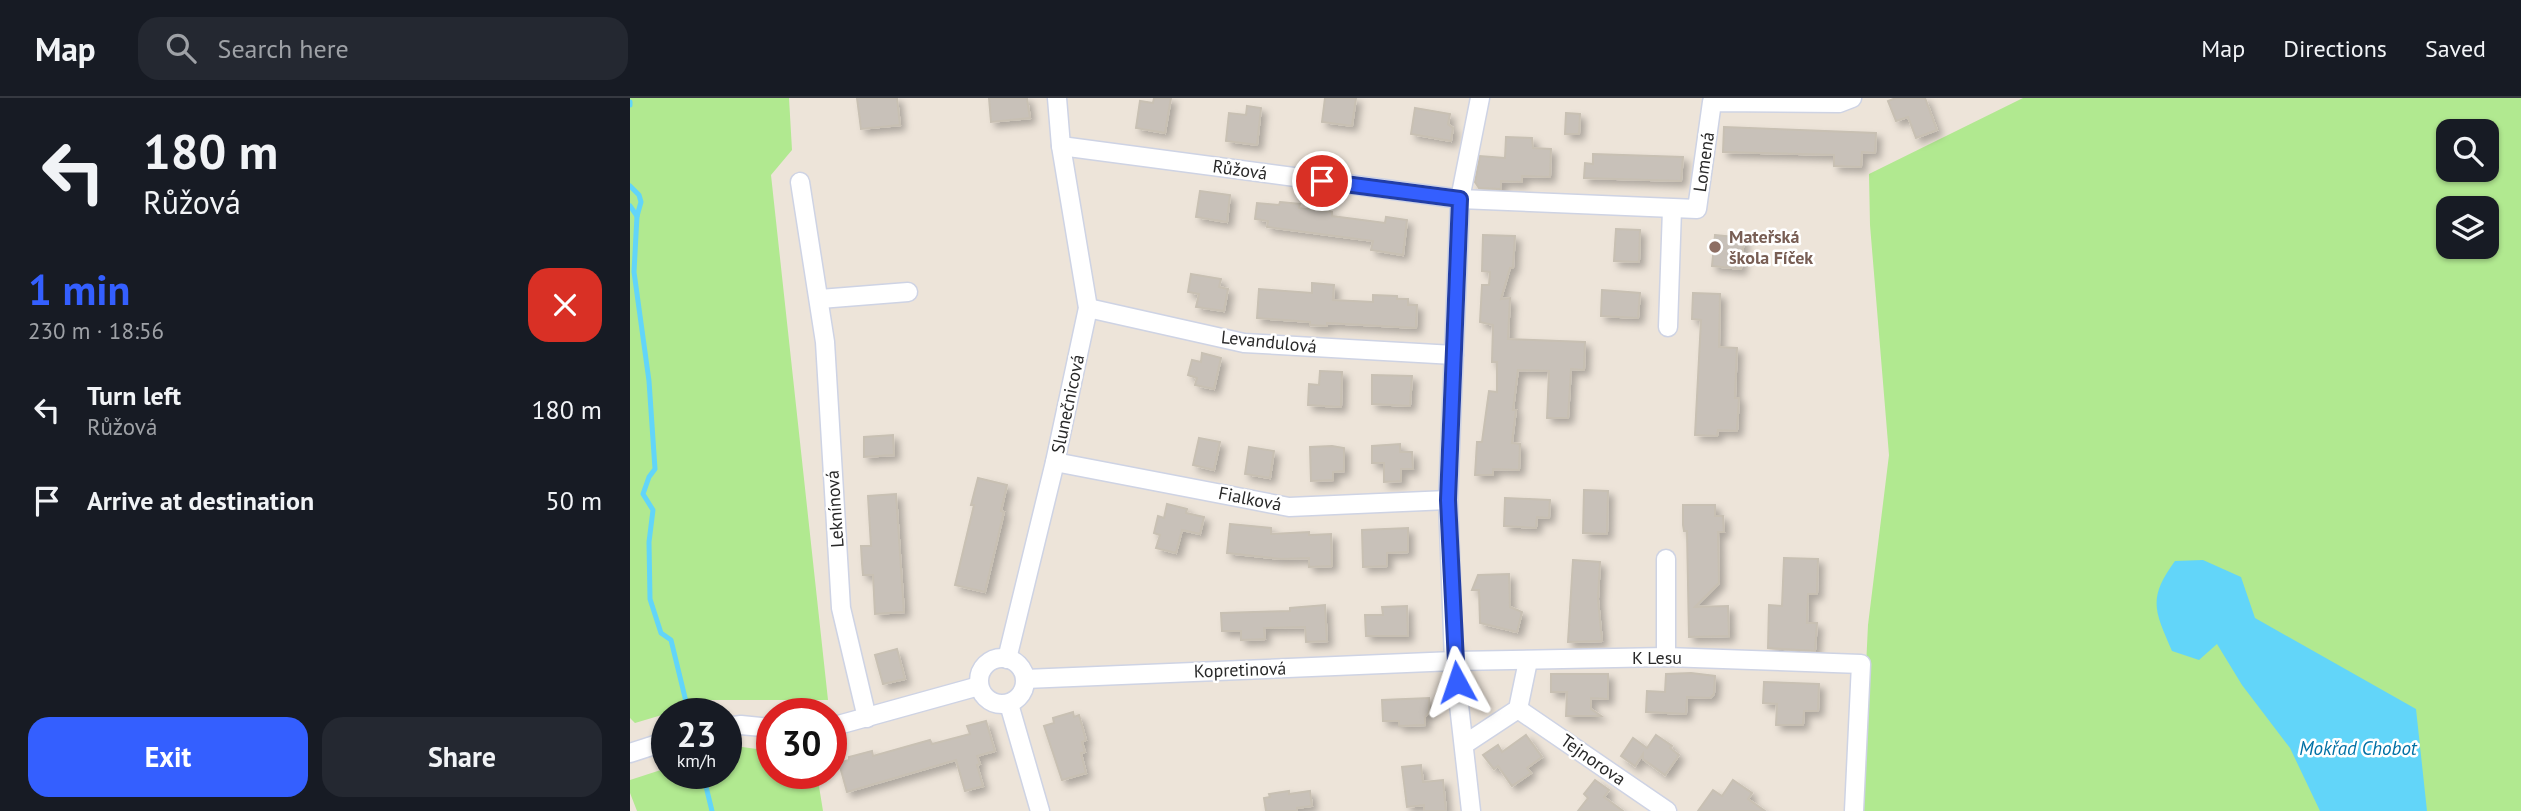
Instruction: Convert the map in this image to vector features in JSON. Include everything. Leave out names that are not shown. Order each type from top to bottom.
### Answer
[{"type":"street","name":"Slunečnicová","points":[[1007,659],[1055,463],[1088,308],[1061,146],[1057,98]]},
{"type":"street","points":[[1471,811],[1454,661],[1448,500],[1460,199],[1480,98]]},
{"type":"street","name":"Lomená","points":[[1460,199],[1697,209],[1712,102],[1839,103],[1852,98]]},
{"type":"street","name":"Růžová","points":[[1061,146],[1460,199]]},
{"type":"street","name":"Leknínová","points":[[800,182],[825,342],[841,608],[867,718]]},
{"type":"street","points":[[1668,327],[1672,209]]},
{"type":"street","points":[[820,299],[908,292]]},
{"type":"street","name":"Levandulová","points":[[1088,308],[1244,343],[1454,355]]},
{"type":"street","name":"Fialková","points":[[1055,463],[1289,507],[1448,500]]},
{"type":"street","points":[[1666,559],[1667,657]]},
{"type":"street","name":"K Lesu","points":[[1454,661],[1667,657],[1861,664],[1854,811]]},
{"type":"street","points":[[1007,659],[1019,665],[1025,679],[1024,690],[1019,698],[1009,704],[993,703],[986,698],[979,686],[980,672],[993,660],[1007,659]]},
{"type":"street","name":"Kopretinová","points":[[1025,679],[1454,661]]},
{"type":"street","points":[[1465,744],[1518,709],[1528,661]]},
{"type":"street","points":[[847,723],[979,686]]},
{"type":"street","points":[[1009,704],[1040,811]]},
{"type":"street","name":"Tejnorova","points":[[1518,709],[1667,811]]},
{"type":"street","points":[[630,753],[651,746]]},
{"type":"green space","points":[[630,98],[789,98],[792,150],[771,175],[828,698],[651,698],[651,718],[635,723],[630,718]]},
{"type":"green space","points":[[2023,98],[2521,98],[2521,811],[1859,811],[1868,625],[1889,455],[1870,225],[1869,174]]},
{"type":"green space","points":[[742,747],[756,749],[756,789],[819,789],[823,811],[637,811],[630,793],[630,780],[651,773],[651,789],[742,789]]},
{"type":"water","name":"Mokřad Chobot","points":[[2203,560],[2241,577],[2255,618],[2416,709],[2427,811],[2320,811],[2290,748],[2242,685],[2217,644],[2199,660],[2172,651],[2158,615],[2157,596],[2160,585],[2175,561]]},
{"type":"building","points":[[857,98],[897,98],[900,125],[861,129]]},
{"type":"building","points":[[989,98],[1027,98],[1030,118],[991,122]]},
{"type":"building","points":[[1154,98],[1171,98],[1165,133],[1136,128],[1140,101],[1153,103]]},
{"type":"building","points":[[1325,98],[1356,98],[1352,126],[1322,122]]},
{"type":"building","points":[[1896,98],[1925,98],[1937,130],[1916,138],[1908,117],[1896,121],[1888,101]]},
{"type":"building","points":[[1247,106],[1261,108],[1257,145],[1226,141],[1229,113],[1246,115]]},
{"type":"building","points":[[1415,108],[1450,114],[1448,124],[1453,128],[1451,141],[1411,134]]},
{"type":"building","points":[[1566,113],[1580,114],[1579,134],[1565,134]]},
{"type":"building","points":[[1724,127],[1876,133],[1875,153],[1862,152],[1861,167],[1834,166],[1834,155],[1723,152]]},
{"type":"building","points":[[1506,137],[1532,138],[1533,148],[1551,149],[1550,177],[1522,176],[1522,182],[1501,181],[1501,189],[1479,188],[1475,182],[1480,156],[1505,158]]},
{"type":"building","points":[[1593,154],[1683,157],[1681,181],[1584,178],[1585,163],[1593,164]]},
{"type":"building","points":[[1200,191],[1230,195],[1227,222],[1196,217]]},
{"type":"building","points":[[1280,202],[1300,204],[1299,208],[1332,212],[1332,216],[1385,223],[1386,217],[1407,220],[1403,255],[1371,250],[1373,241],[1267,227],[1268,221],[1255,219],[1257,203],[1279,205]]},
{"type":"building","points":[[1616,229],[1640,230],[1639,262],[1614,261]]},
{"type":"building","points":[[1483,235],[1515,236],[1513,268],[1510,268],[1501,299],[1510,298],[1508,339],[1585,342],[1584,370],[1571,369],[1568,418],[1547,418],[1549,371],[1518,370],[1512,443],[1520,444],[1519,470],[1493,469],[1493,475],[1475,475],[1477,442],[1482,442],[1489,391],[1497,392],[1497,362],[1492,362],[1493,325],[1480,322],[1482,285],[1489,285],[1490,272],[1482,271]]},
{"type":"building","points":[[1715,235],[1744,238],[1741,269],[1712,266]]},
{"type":"building","points":[[1191,274],[1221,279],[1219,287],[1228,289],[1224,311],[1196,307],[1199,294],[1188,292]]},
{"type":"building","points":[[1312,283],[1334,285],[1333,300],[1373,302],[1373,295],[1408,299],[1408,305],[1417,305],[1416,328],[1327,323],[1327,326],[1310,325],[1310,322],[1257,318],[1259,289],[1312,293]]},
{"type":"building","points":[[1602,290],[1640,293],[1638,318],[1601,316]]},
{"type":"building","points":[[1693,293],[1720,294],[1719,347],[1737,348],[1737,431],[1718,430],[1717,436],[1695,435],[1701,320],[1692,319]]},
{"type":"building","points":[[1202,353],[1221,358],[1214,389],[1195,385],[1197,378],[1188,375],[1192,360],[1201,362]]},
{"type":"building","points":[[1320,371],[1342,372],[1341,407],[1308,405],[1309,384],[1319,385]]},
{"type":"building","points":[[1372,375],[1412,376],[1410,406],[1372,404]]},
{"type":"building","points":[[893,435],[894,455],[864,457],[864,437]]},
{"type":"building","points":[[1199,438],[1220,442],[1214,470],[1193,465]]},
{"type":"building","points":[[1400,444],[1400,452],[1412,452],[1413,469],[1401,469],[1401,481],[1384,482],[1384,463],[1372,463],[1372,446]]},
{"type":"building","points":[[1249,447],[1274,451],[1270,478],[1245,474]]},
{"type":"building","points":[[1310,447],[1344,448],[1344,471],[1333,472],[1333,480],[1311,481]]},
{"type":"building","points":[[978,478],[1007,485],[1001,511],[1004,512],[985,592],[955,585]]},
{"type":"building","points":[[1584,490],[1608,491],[1607,534],[1583,533]]},
{"type":"building","points":[[896,494],[904,612],[875,614],[873,575],[863,575],[862,563],[861,546],[871,546],[868,496]]},
{"type":"building","points":[[1505,498],[1550,500],[1549,518],[1537,517],[1536,528],[1504,526]]},
{"type":"building","points":[[1167,504],[1187,509],[1186,513],[1204,517],[1200,534],[1182,530],[1176,553],[1156,548],[1160,535],[1154,533],[1158,516],[1164,518]]},
{"type":"building","points":[[1683,505],[1715,505],[1715,516],[1723,516],[1724,532],[1718,532],[1719,583],[1695,607],[1728,606],[1729,636],[1689,637],[1687,531],[1684,531],[1683,525]]},
{"type":"building","points":[[1230,524],[1271,528],[1271,534],[1331,534],[1332,566],[1309,567],[1309,558],[1281,559],[1227,553]]},
{"type":"building","points":[[1408,528],[1408,552],[1387,553],[1387,566],[1363,567],[1362,530]]},
{"type":"building","points":[[1784,558],[1818,559],[1817,594],[1808,594],[1807,623],[1817,623],[1815,651],[1768,648],[1769,605],[1782,606]]},
{"type":"building","points":[[1573,560],[1600,562],[1598,599],[1602,641],[1568,642]]},
{"type":"building","points":[[1509,574],[1510,607],[1522,612],[1517,632],[1480,623],[1479,590],[1472,590],[1478,575]]},
{"type":"building","points":[[1325,605],[1327,641],[1306,642],[1305,627],[1264,628],[1265,639],[1241,640],[1241,631],[1222,631],[1221,613],[1290,611],[1290,608]]},
{"type":"building","points":[[1407,606],[1408,636],[1366,636],[1365,615],[1383,615],[1382,607]]},
{"type":"building","points":[[897,649],[905,679],[883,684],[875,655]]},
{"type":"building","points":[[1551,674],[1608,674],[1608,699],[1591,698],[1591,709],[1601,716],[1566,716],[1567,692],[1551,692]]},
{"type":"building","points":[[1666,674],[1715,676],[1714,694],[1710,698],[1687,697],[1686,714],[1646,712],[1647,691],[1665,692]]},
{"type":"building","points":[[1764,682],[1819,684],[1818,711],[1804,711],[1803,725],[1776,725],[1777,704],[1763,703]]},
{"type":"building","points":[[1429,698],[1425,725],[1399,726],[1399,721],[1383,721],[1382,700]]},
{"type":"building","points":[[1073,712],[1074,717],[1079,715],[1086,740],[1082,742],[1085,752],[1081,753],[1086,773],[1062,780],[1044,726],[1054,723],[1053,718]]},
{"type":"building","points":[[986,721],[995,751],[977,756],[983,786],[965,791],[956,760],[847,792],[849,757],[872,751],[873,756],[930,740],[932,744],[970,734],[967,726]]},
{"type":"building","points":[[1526,735],[1542,757],[1527,768],[1531,773],[1512,786],[1498,766],[1494,769],[1483,755],[1498,745],[1502,752]]},
{"type":"building","points":[[1656,735],[1672,746],[1670,748],[1679,755],[1665,775],[1643,759],[1643,754],[1635,766],[1621,756],[1633,738],[1647,748]]},
{"type":"building","points":[[1421,765],[1423,782],[1443,780],[1446,811],[1424,811],[1424,805],[1407,807],[1402,767]]},
{"type":"building","points":[[1595,780],[1609,790],[1604,797],[1623,811],[1578,811],[1588,798],[1584,794]]},
{"type":"building","points":[[1733,780],[1752,793],[1748,799],[1765,811],[1698,811],[1713,790],[1722,796]]},
{"type":"building","points":[[1289,791],[1289,794],[1310,791],[1312,806],[1297,808],[1297,811],[1266,811],[1264,798],[1270,797],[1269,794]]},
{"type":"waterway","points":[[630,186],[639,195],[641,202],[637,216],[634,272],[649,381],[655,469],[643,494],[653,510],[649,542],[650,599],[661,633],[671,640],[685,698]]},
{"type":"waterway","points":[[630,206],[637,216]]},
{"type":"waterway","points":[[707,789],[712,811]]},
{"type":"place","name":"Mateřská škola Fíček","points":[[1715,247]]},
{"type":"route","points":[[1322,181],[1460,199],[1448,500],[1457,682]]}]
